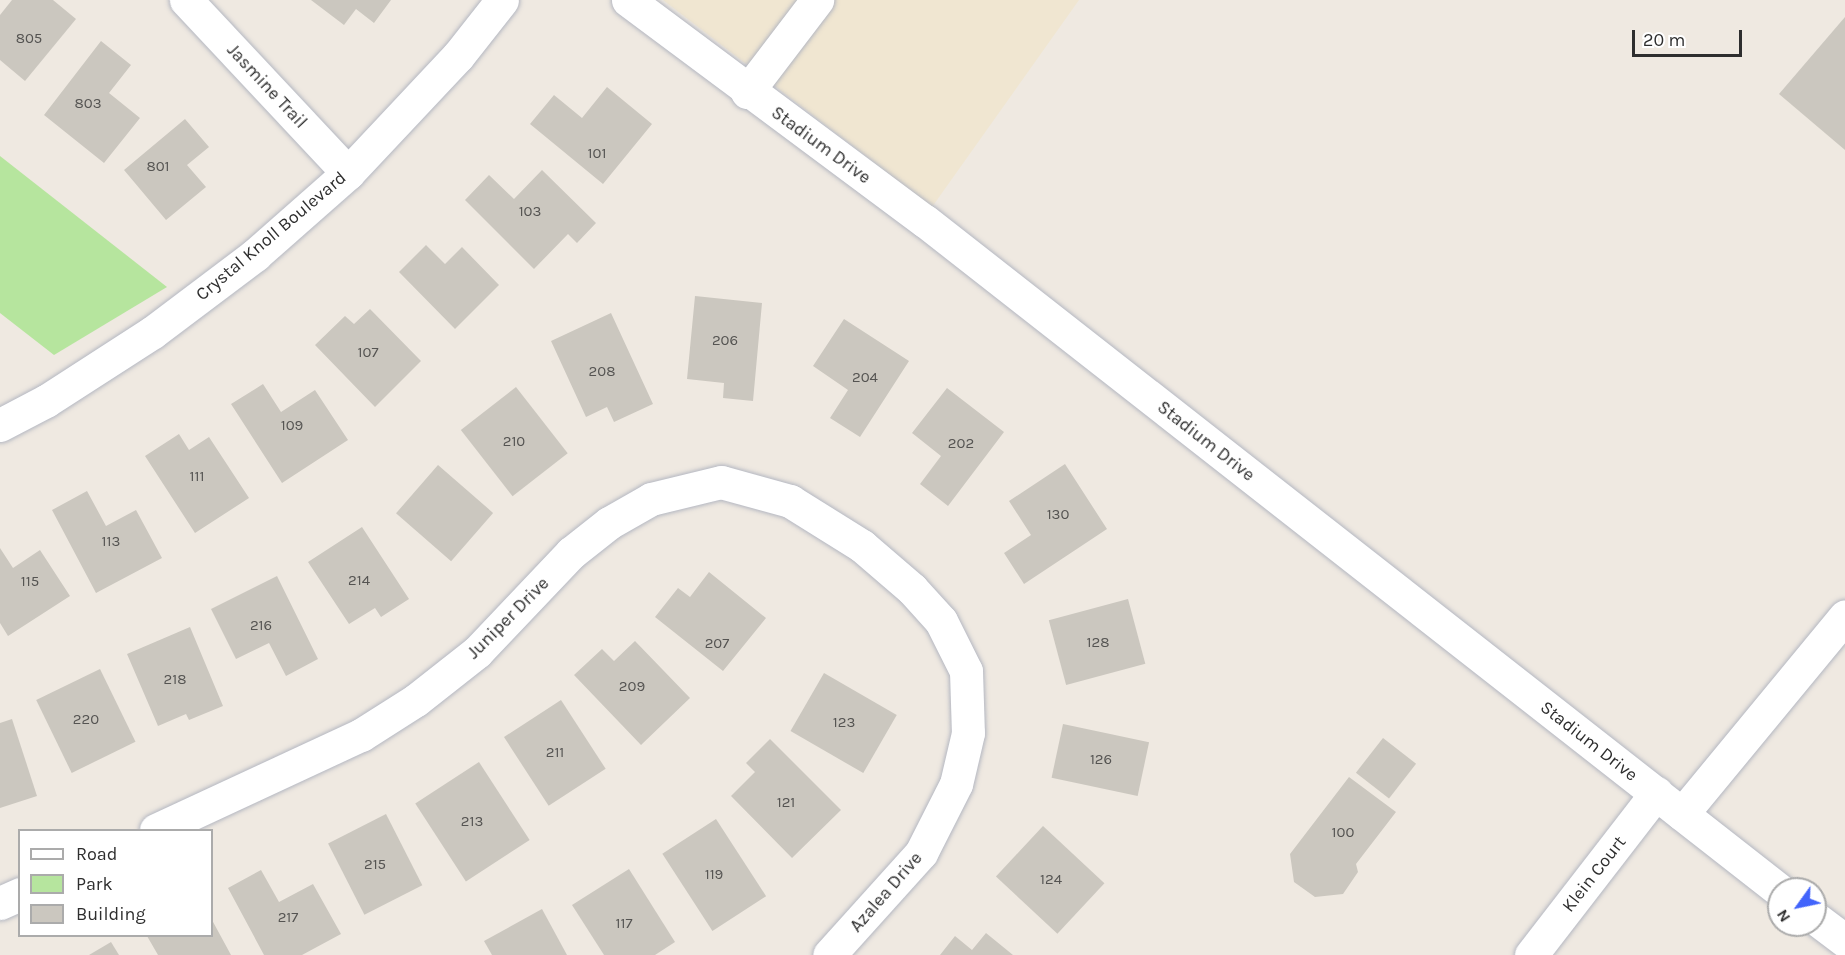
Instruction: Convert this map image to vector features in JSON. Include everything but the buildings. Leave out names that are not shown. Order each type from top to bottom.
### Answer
[{"type":"street","name":"Jasmine Trail","points":[[186,0],[348,173]]},
{"type":"street","name":"Crystal Knoll Boulevard","points":[[0,425],[46,401],[153,332],[255,255],[348,173],[458,56],[502,0]]},
{"type":"street","name":"Stadium Drive","points":[[628,0],[747,92],[924,220],[1767,881]]},
{"type":"street","points":[[747,92],[817,0]]},
{"type":"street","name":"Juniper Drive","points":[[160,829],[361,735],[416,700],[477,652],[571,553],[609,523],[651,499],[721,482],[790,501],[862,546]]},
{"type":"street","name":"Azalea Drive","points":[[829,955],[921,853],[956,784],[968,733],[966,671],[941,621],[912,589],[862,546]]},
{"type":"street","points":[[1682,814],[1845,616]]},
{"type":"street","name":"Klein Court","points":[[1531,955],[1656,793]]},
{"type":"street","points":[[0,903],[18,895]]},
{"type":"street","points":[[1827,927],[1845,941]]},
{"type":"shaded area","points":[[663,0],[1079,0],[932,207]]},
{"type":"green space","points":[[0,156],[167,287],[54,355],[0,313]]}]
